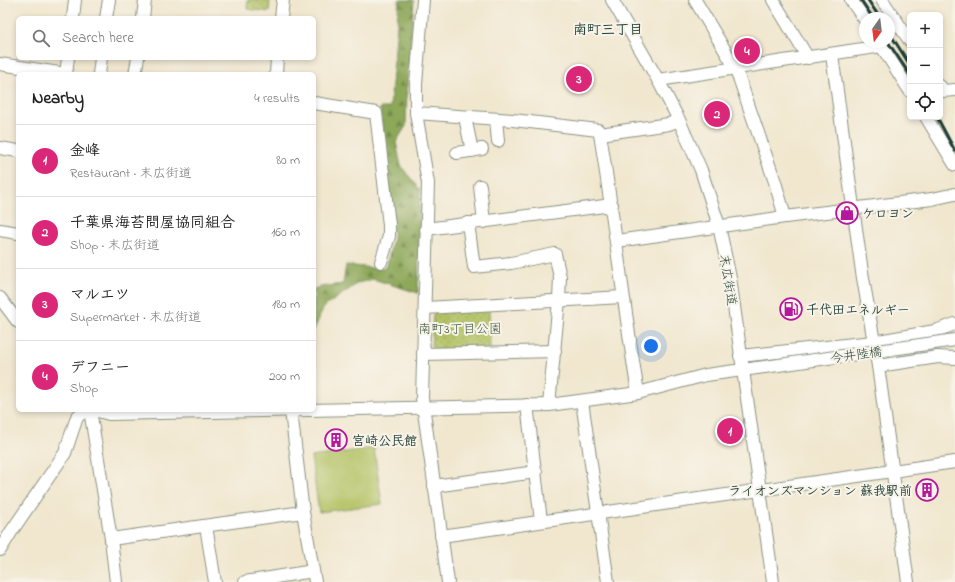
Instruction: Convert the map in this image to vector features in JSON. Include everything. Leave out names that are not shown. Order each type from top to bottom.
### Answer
[{"type":"street","points":[[73,16],[75,0]]},
{"type":"street","points":[[106,16],[109,0]]},
{"type":"street","points":[[143,16],[145,0]]},
{"type":"street","points":[[282,16],[283,0]]},
{"type":"street","points":[[423,0],[416,84],[416,113],[428,183],[422,407],[448,582]]},
{"type":"street","name":"末広街道","points":[[612,0],[679,120],[701,170],[719,226],[730,278],[773,582]]},
{"type":"street","points":[[695,0],[736,69],[775,182],[785,217]]},
{"type":"street","points":[[773,0],[808,58]]},
{"type":"street","points":[[851,0],[859,12]]},
{"type":"street","points":[[882,0],[907,37]]},
{"type":"street","points":[[658,80],[832,55],[863,48]]},
{"type":"street","points":[[883,48],[907,87]]},
{"type":"street","points":[[832,55],[862,272],[878,366],[908,582]]},
{"type":"street","points":[[66,72],[68,60]]},
{"type":"street","points":[[99,72],[101,60]]},
{"type":"street","points":[[135,72],[138,60]]},
{"type":"street","points":[[276,72],[277,60]]},
{"type":"street","points":[[0,64],[53,72]]},
{"type":"street","points":[[943,92],[955,90]]},
{"type":"street","points":[[316,103],[376,113],[389,225],[382,262]]},
{"type":"street","points":[[416,113],[496,119],[598,130],[600,134],[612,205],[623,297],[638,393]]},
{"type":"street","points":[[457,153],[477,150],[466,117]]},
{"type":"street","points":[[496,119],[498,141]]},
{"type":"street","points":[[600,134],[669,124],[679,120]]},
{"type":"street","points":[[928,120],[955,165]]},
{"type":"street","points":[[0,148],[16,151]]},
{"type":"street","points":[[480,186],[484,222]]},
{"type":"street","points":[[617,241],[955,194]]},
{"type":"street","points":[[426,229],[612,205]]},
{"type":"street","points":[[468,223],[474,267],[511,263],[555,254],[560,277],[555,351],[549,405]]},
{"type":"street","points":[[0,230],[16,233]]},
{"type":"street","points":[[425,308],[623,297]]},
{"type":"street","points":[[0,298],[16,319]]},
{"type":"street","points":[[740,356],[873,342],[935,331],[955,324]]},
{"type":"street","name":"今井陸橋","points":[[316,410],[549,405],[638,393],[706,375],[955,340]]},
{"type":"street","points":[[423,354],[555,351]]},
{"type":"street","points":[[878,366],[938,358],[955,358]]},
{"type":"street","points":[[582,401],[608,582]]},
{"type":"street","points":[[526,405],[542,521]]},
{"type":"street","points":[[0,550],[65,453],[77,417],[83,412]]},
{"type":"street","points":[[90,412],[111,539],[116,582]]},
{"type":"street","name":"今井陸橋","points":[[101,412],[109,414],[162,412]]},
{"type":"street","points":[[245,582],[314,577],[303,512],[291,412]]},
{"type":"street","points":[[441,536],[955,462]]},
{"type":"street","points":[[434,486],[536,472]]},
{"type":"street","points":[[111,539],[303,512]]},
{"type":"street","points":[[206,526],[215,582]]},
{"type":"green space","points":[[248,0],[270,0],[269,12],[247,9]]},
{"type":"green space","points":[[399,0],[414,0],[407,87],[406,126],[396,142],[401,166],[420,190],[418,293],[373,279],[358,283],[324,307],[316,325],[316,288],[343,284],[346,265],[381,269],[387,266],[393,237],[393,223],[380,108],[390,108]]},
{"type":"green space","name":"南町3丁目公園","points":[[489,307],[490,349],[434,350],[431,347],[433,315],[436,308]]},
{"type":"green space","points":[[374,448],[382,504],[319,512],[311,457]]},
{"type":"railway","points":[[861,0],[869,12]]},
{"type":"railway","points":[[868,0],[876,12]]},
{"type":"railway","points":[[895,41],[907,60]]},
{"type":"railway","points":[[892,48],[907,70]]},
{"type":"railway","points":[[939,120],[955,151]]},
{"type":"place","name":"デフニー","points":[[747,51]]},
{"type":"place","name":"マルエツ","points":[[579,79]]},
{"type":"place","name":"千葉県海苔問屋協同組合","points":[[717,114]]},
{"type":"place","name":"ケロヨン","points":[[847,213]]},
{"type":"place","name":"千代田エネルギー","points":[[791,309]]},
{"type":"place","name":"金峰","points":[[730,431]]},
{"type":"place","name":"宮崎公民館","points":[[336,440]]},
{"type":"place","name":"ライオンズマンション 蘇我駅前","points":[[927,490]]},
{"type":"district","name":"南町三丁目","points":[[608,29]]}]
